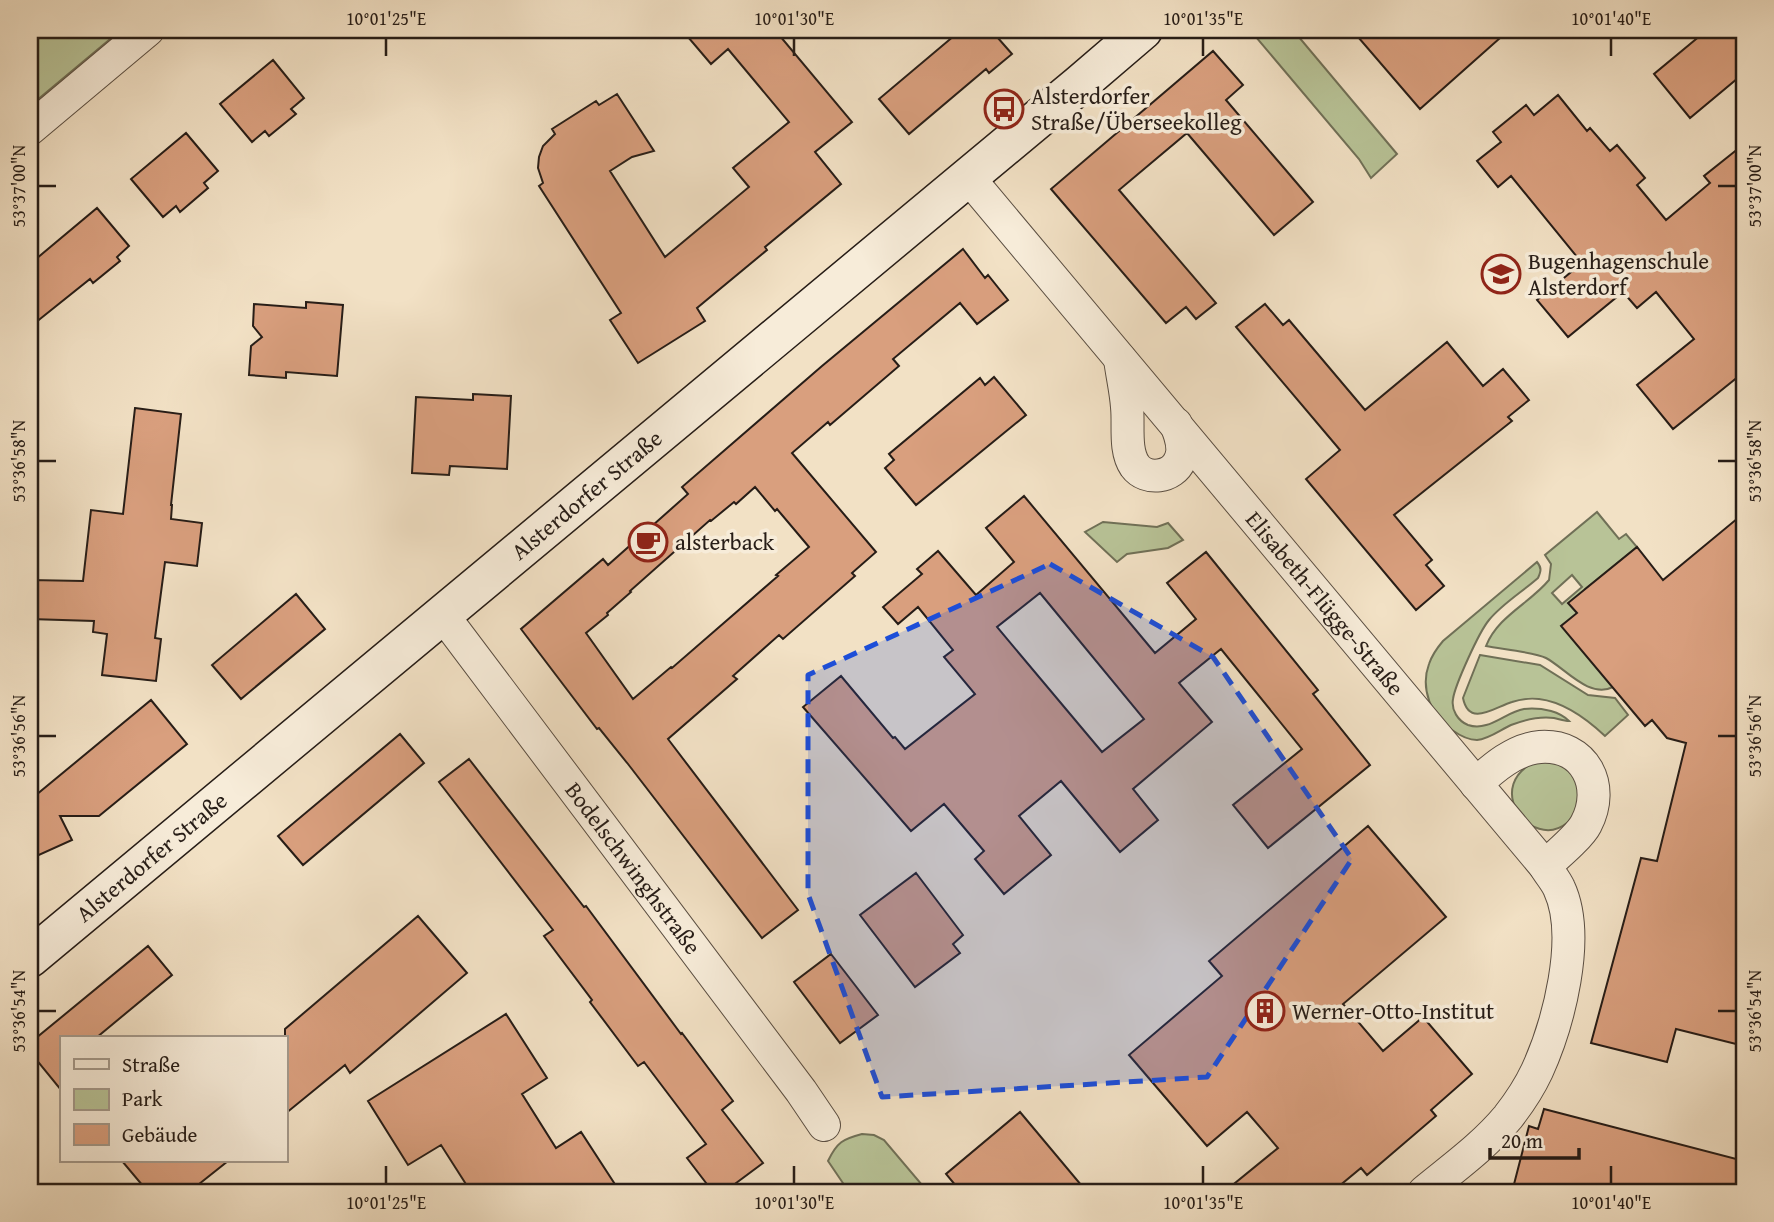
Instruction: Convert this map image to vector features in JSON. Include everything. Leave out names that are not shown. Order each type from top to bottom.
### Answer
[{"type":"street","points":[[30,129],[148,30]]},
{"type":"street","name":"Alsterdorfer Straße","points":[[30,958],[1143,30]]},
{"type":"street","name":"Elisabeth-Flügge-Straße","points":[[968,177],[1545,866],[1559,888],[1566,908],[1569,934],[1567,965],[1562,998],[1550,1039],[1536,1072],[1526,1092],[1488,1140],[1424,1192]]},
{"type":"street","name":"Elisabeth-Flügge-Straße","points":[[1120,358],[1127,408],[1128,449],[1136,467],[1149,475],[1163,475],[1175,468],[1181,459],[1182,443],[1175,424]]},
{"type":"street","name":"Bodelschwinghstraße","points":[[442,614],[793,1080],[824,1125]]},
{"type":"street","points":[[1476,784],[1516,754],[1538,747],[1558,748],[1576,756],[1588,769],[1594,787],[1593,805],[1586,826],[1545,866]]},
{"type":"highlighted area","points":[[1050,564],[1213,657],[1352,859],[1207,1077],[882,1097],[808,894],[808,675]]},
{"type":"green space","points":[[30,30],[121,30],[30,106]]},
{"type":"green space","points":[[1250,30],[1293,30],[1397,154],[1371,178],[1359,159]]},
{"type":"green space","points":[[1597,512],[1619,539],[1626,534],[1637,547],[1585,589],[1613,687],[1595,689],[1586,686],[1541,656],[1486,646],[1498,626],[1549,580],[1551,564],[1545,555]],"holes":[[[1572,575],[1582,587],[1562,604],[1552,593]]]},
{"type":"green space","points":[[1103,522],[1157,527],[1168,523],[1183,540],[1168,548],[1127,554],[1117,562],[1085,532]]},
{"type":"green space","points":[[1537,562],[1540,566],[1538,578],[1500,609],[1485,626],[1458,682],[1453,707],[1461,721],[1476,726],[1490,724],[1527,709],[1551,711],[1569,721],[1538,718],[1511,725],[1481,739],[1463,737],[1438,718],[1429,701],[1426,683],[1430,661],[1443,641]]},
{"type":"green space","points":[[1480,655],[1540,665],[1588,695],[1615,698],[1628,715],[1605,736],[1575,712],[1539,699],[1515,701],[1483,713],[1471,712],[1463,698]]},
{"type":"green space","points":[[1539,760],[1560,762],[1576,775],[1581,806],[1569,821],[1553,830],[1539,829],[1527,822],[1517,811],[1512,798],[1513,784],[1522,771]]},
{"type":"green space","points":[[862,1134],[874,1135],[884,1140],[928,1192],[849,1192],[828,1161],[841,1142]]},
{"type":"building","points":[[682,30],[775,30],[852,122],[815,152],[841,184],[697,308],[705,321],[638,363],[610,320],[621,313],[539,186],[543,183],[538,168],[539,157],[543,146],[555,134],[552,129],[596,101],[599,105],[617,94],[654,151],[632,157],[610,171],[665,257],[749,187],[733,168],[789,122],[728,49],[711,64]]},
{"type":"building","points":[[961,30],[991,30],[1012,54],[989,73],[986,69],[909,134],[879,99]]},
{"type":"building","points":[[1352,30],[1509,30],[1420,109]]},
{"type":"building","points":[[1707,30],[1744,30],[1744,73],[1690,118],[1654,74]]},
{"type":"building","points":[[1213,51],[1243,85],[1226,100],[1313,202],[1274,235],[1187,133],[1119,190],[1216,303],[1196,319],[1186,307],[1166,323],[1051,189]]},
{"type":"building","points":[[273,60],[304,98],[291,109],[296,114],[269,136],[265,131],[252,142],[220,104]]},
{"type":"building","points":[[1558,95],[1587,131],[1590,128],[1610,151],[1617,145],[1645,178],[1637,185],[1666,220],[1710,183],[1704,176],[1744,144],[1744,372],[1673,429],[1637,385],[1694,339],[1656,292],[1637,308],[1623,292],[1568,337],[1537,300],[1582,263],[1511,176],[1498,187],[1477,161],[1501,142],[1493,132],[1526,105],[1534,115]]},
{"type":"building","points":[[186,133],[218,171],[204,183],[208,188],[180,212],[176,206],[163,217],[131,179]]},
{"type":"building","points":[[97,208],[129,246],[117,257],[120,261],[93,283],[90,279],[30,327],[30,264]]},
{"type":"building","points":[[963,249],[985,278],[988,275],[1008,300],[977,324],[960,303],[893,359],[899,366],[830,425],[828,422],[792,453],[876,552],[852,573],[855,576],[783,639],[779,635],[733,676],[737,679],[668,739],[798,910],[762,938],[521,629],[603,559],[608,565],[688,494],[682,487]],"holes":[[[755,487],[775,511],[777,509],[809,547],[633,699],[586,633],[710,520],[734,502],[736,504]]]},
{"type":"building","points":[[306,302],[343,305],[337,376],[286,372],[286,378],[249,375],[251,346],[262,337],[253,326],[254,304],[306,308]]},
{"type":"building","points":[[1265,304],[1283,325],[1289,320],[1365,410],[1447,342],[1483,386],[1503,369],[1529,400],[1508,417],[1512,421],[1394,515],[1432,560],[1426,565],[1444,586],[1416,610],[1306,479],[1340,450],[1236,327]]},
{"type":"building","points":[[994,377],[1026,415],[916,505],[885,468],[894,460],[889,454],[980,378],[985,385]]},
{"type":"building","points":[[473,394],[511,396],[507,469],[450,466],[449,475],[412,473],[416,397],[473,400]]},
{"type":"building","points":[[135,408],[181,414],[171,519],[202,523],[197,566],[165,562],[155,638],[161,639],[156,681],[102,675],[107,634],[93,632],[94,621],[30,619],[30,580],[83,581],[91,510],[123,514]]},
{"type":"building","points":[[1024,496],[1155,653],[1196,619],[1167,583],[1206,552],[1318,690],[1313,694],[1370,765],[1268,848],[1233,805],[1302,749],[1221,649],[1179,683],[1212,722],[1133,789],[1158,820],[1120,852],[1061,781],[1019,816],[1051,855],[1004,894],[975,859],[984,851],[944,804],[911,831],[803,707],[841,676],[905,749],[975,694],[944,657],[953,650],[918,607],[898,624],[883,607],[922,574],[917,569],[938,551],[976,595],[1014,562],[986,528]],"holes":[[[1040,593],[1144,719],[1102,752],[997,627]]]},
{"type":"building","points":[[1744,513],[1744,1046],[1676,1029],[1667,1062],[1591,1043],[1641,858],[1657,861],[1686,743],[1667,738],[1652,720],[1645,726],[1561,626],[1577,613],[1568,603],[1637,547],[1663,580]]},
{"type":"building","points":[[296,594],[325,629],[241,699],[212,665]]},
{"type":"building","points":[[151,700],[187,744],[99,816],[60,816],[72,840],[30,859],[30,800]]},
{"type":"building","points":[[400,734],[424,763],[303,865],[278,836]]},
{"type":"building","points":[[469,759],[584,907],[586,906],[733,1101],[722,1110],[763,1163],[724,1192],[713,1192],[687,1158],[706,1144],[644,1062],[638,1066],[590,1002],[592,1000],[544,936],[553,930],[439,782]]},
{"type":"building","name":"Werner-Otto-Institut","points":[[1368,826],[1446,917],[1343,1004],[1383,1051],[1423,1017],[1472,1074],[1431,1110],[1436,1116],[1367,1175],[1361,1168],[1332,1192],[1224,1192],[1278,1148],[1247,1112],[1207,1146],[1129,1055],[1222,976],[1209,961]]},
{"type":"building","points":[[916,873],[963,935],[953,944],[960,953],[915,987],[860,915]]},
{"type":"building","points":[[418,916],[467,973],[350,1073],[345,1065],[287,1112],[285,1029]]},
{"type":"building","points":[[148,946],[172,975],[98,1036],[60,1036],[60,1089],[30,1052],[30,1043]]},
{"type":"building","points":[[831,954],[878,1015],[840,1043],[794,982]]},
{"type":"building","points":[[506,1014],[547,1078],[522,1094],[556,1148],[581,1132],[620,1192],[471,1192],[441,1145],[408,1165],[368,1101]]},
{"type":"building","points":[[1544,1109],[1744,1161],[1744,1192],[1512,1192],[1529,1126],[1538,1129]]},
{"type":"building","points":[[1020,1112],[1087,1192],[961,1192],[946,1174]]},
{"type":"building","points":[[123,1162],[227,1162],[189,1192],[148,1192]]},
{"type":"place","name":"Alsterdorfer Straße/Überseekolleg","points":[[1004,109]]},
{"type":"place","name":"Bugenhagenschule Alsterdorf","points":[[1501,274]]},
{"type":"place","name":"alsterback","points":[[648,542]]},
{"type":"place","name":"Werner-Otto-Institut","points":[[1265,1011]]}]
